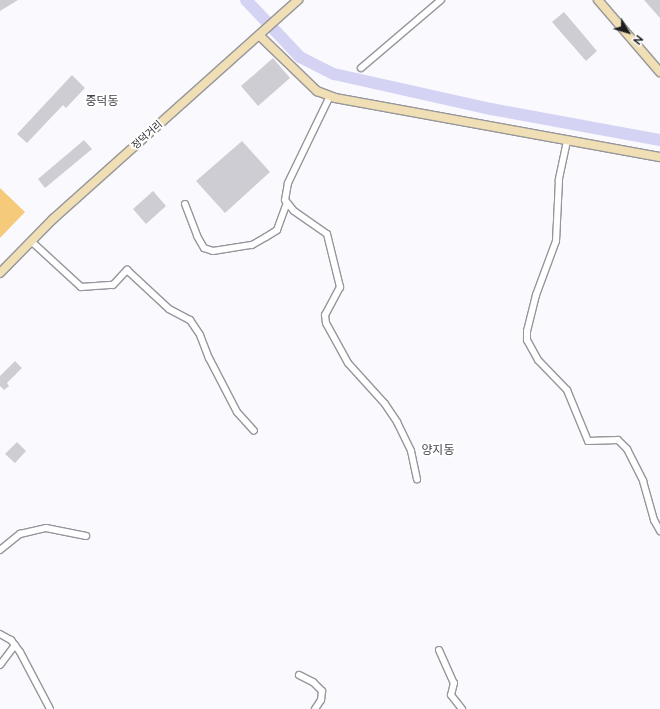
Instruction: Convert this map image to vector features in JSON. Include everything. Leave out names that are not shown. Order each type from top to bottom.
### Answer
[{"type":"street","name":"정덕거리","points":[[0,273],[53,219],[298,0]]},
{"type":"street","points":[[362,68],[441,0]]},
{"type":"street","points":[[598,0],[660,72]]},
{"type":"street","points":[[262,32],[317,90],[330,96],[660,158]]},
{"type":"street","points":[[330,96],[288,183],[285,200],[294,211],[326,234],[340,287],[325,315],[326,323],[348,363],[385,404],[397,422],[411,451],[417,479]]},
{"type":"street","points":[[567,141],[559,180],[556,241],[536,295],[526,331],[527,340],[535,356],[567,390],[588,441],[618,440],[627,449],[643,481],[654,520],[660,531]]},
{"type":"street","points":[[185,204],[197,236],[204,248],[213,251],[252,245],[277,230],[287,203]]},
{"type":"street","points":[[32,241],[81,287],[113,285],[127,270],[169,309],[190,320],[200,335],[208,358],[237,412],[254,431]]},
{"type":"street","points":[[0,550],[20,534],[46,528],[86,536]]},
{"type":"street","points":[[0,634],[15,645],[50,709]]},
{"type":"street","points":[[0,665],[15,645]]},
{"type":"street","points":[[439,650],[454,683],[451,695],[462,709]]},
{"type":"street","points":[[299,675],[322,691],[321,700],[315,709]]},
{"type":"shaded area","points":[[0,188],[25,212],[0,238]]},
{"type":"building","points":[[0,0],[18,0],[0,11]]},
{"type":"building","points":[[644,0],[660,0],[660,18]]},
{"type":"building","points":[[564,12],[597,51],[586,61],[552,22]]},
{"type":"building","points":[[273,58],[290,78],[258,106],[241,86]]},
{"type":"building","points":[[72,75],[85,88],[66,108],[63,105],[27,143],[17,134]]},
{"type":"building","points":[[84,140],[92,149],[45,188],[38,179]]},
{"type":"building","points":[[242,141],[270,172],[225,213],[196,181]]},
{"type":"building","points":[[153,191],[166,206],[146,224],[133,209]]},
{"type":"building","points":[[15,361],[22,368],[7,383],[9,386],[4,390],[0,386],[0,376]]},
{"type":"building","points":[[17,442],[26,451],[15,463],[5,454]]},
{"type":"waterway","points":[[246,0],[300,57],[334,74],[491,109],[660,140]]},
{"type":"district","name":"중덕동","points":[[102,102]]},
{"type":"district","name":"양지동","points":[[438,451]]}]
